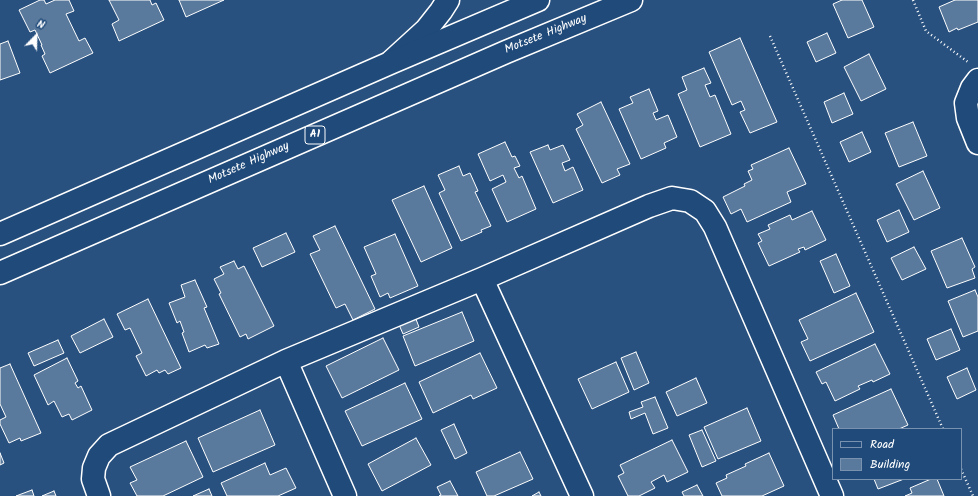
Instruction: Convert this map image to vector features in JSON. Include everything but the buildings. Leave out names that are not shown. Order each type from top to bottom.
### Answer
[{"type":"main road","points":[[390,63],[426,30],[448,0]]},
{"type":"main road","points":[[0,234],[390,63],[538,0]]},
{"type":"main road","name":"Motsete Highway","points":[[0,273],[506,52],[631,0]]},
{"type":"main road","points":[[975,73],[972,88],[966,103],[968,118],[978,143]]},
{"type":"main road","points":[[99,496],[93,478],[94,468],[99,456],[109,445],[286,361],[482,279],[649,206],[672,198],[690,201],[705,211],[714,227],[832,496]]},
{"type":"main road","points":[[482,279],[582,496]]},
{"type":"main road","points":[[286,361],[345,496]]},
{"type":"path","points":[[913,0],[926,31],[975,73]]},
{"type":"path","points":[[770,36],[943,428]]},
{"type":"path","points":[[962,471],[973,496]]}]
